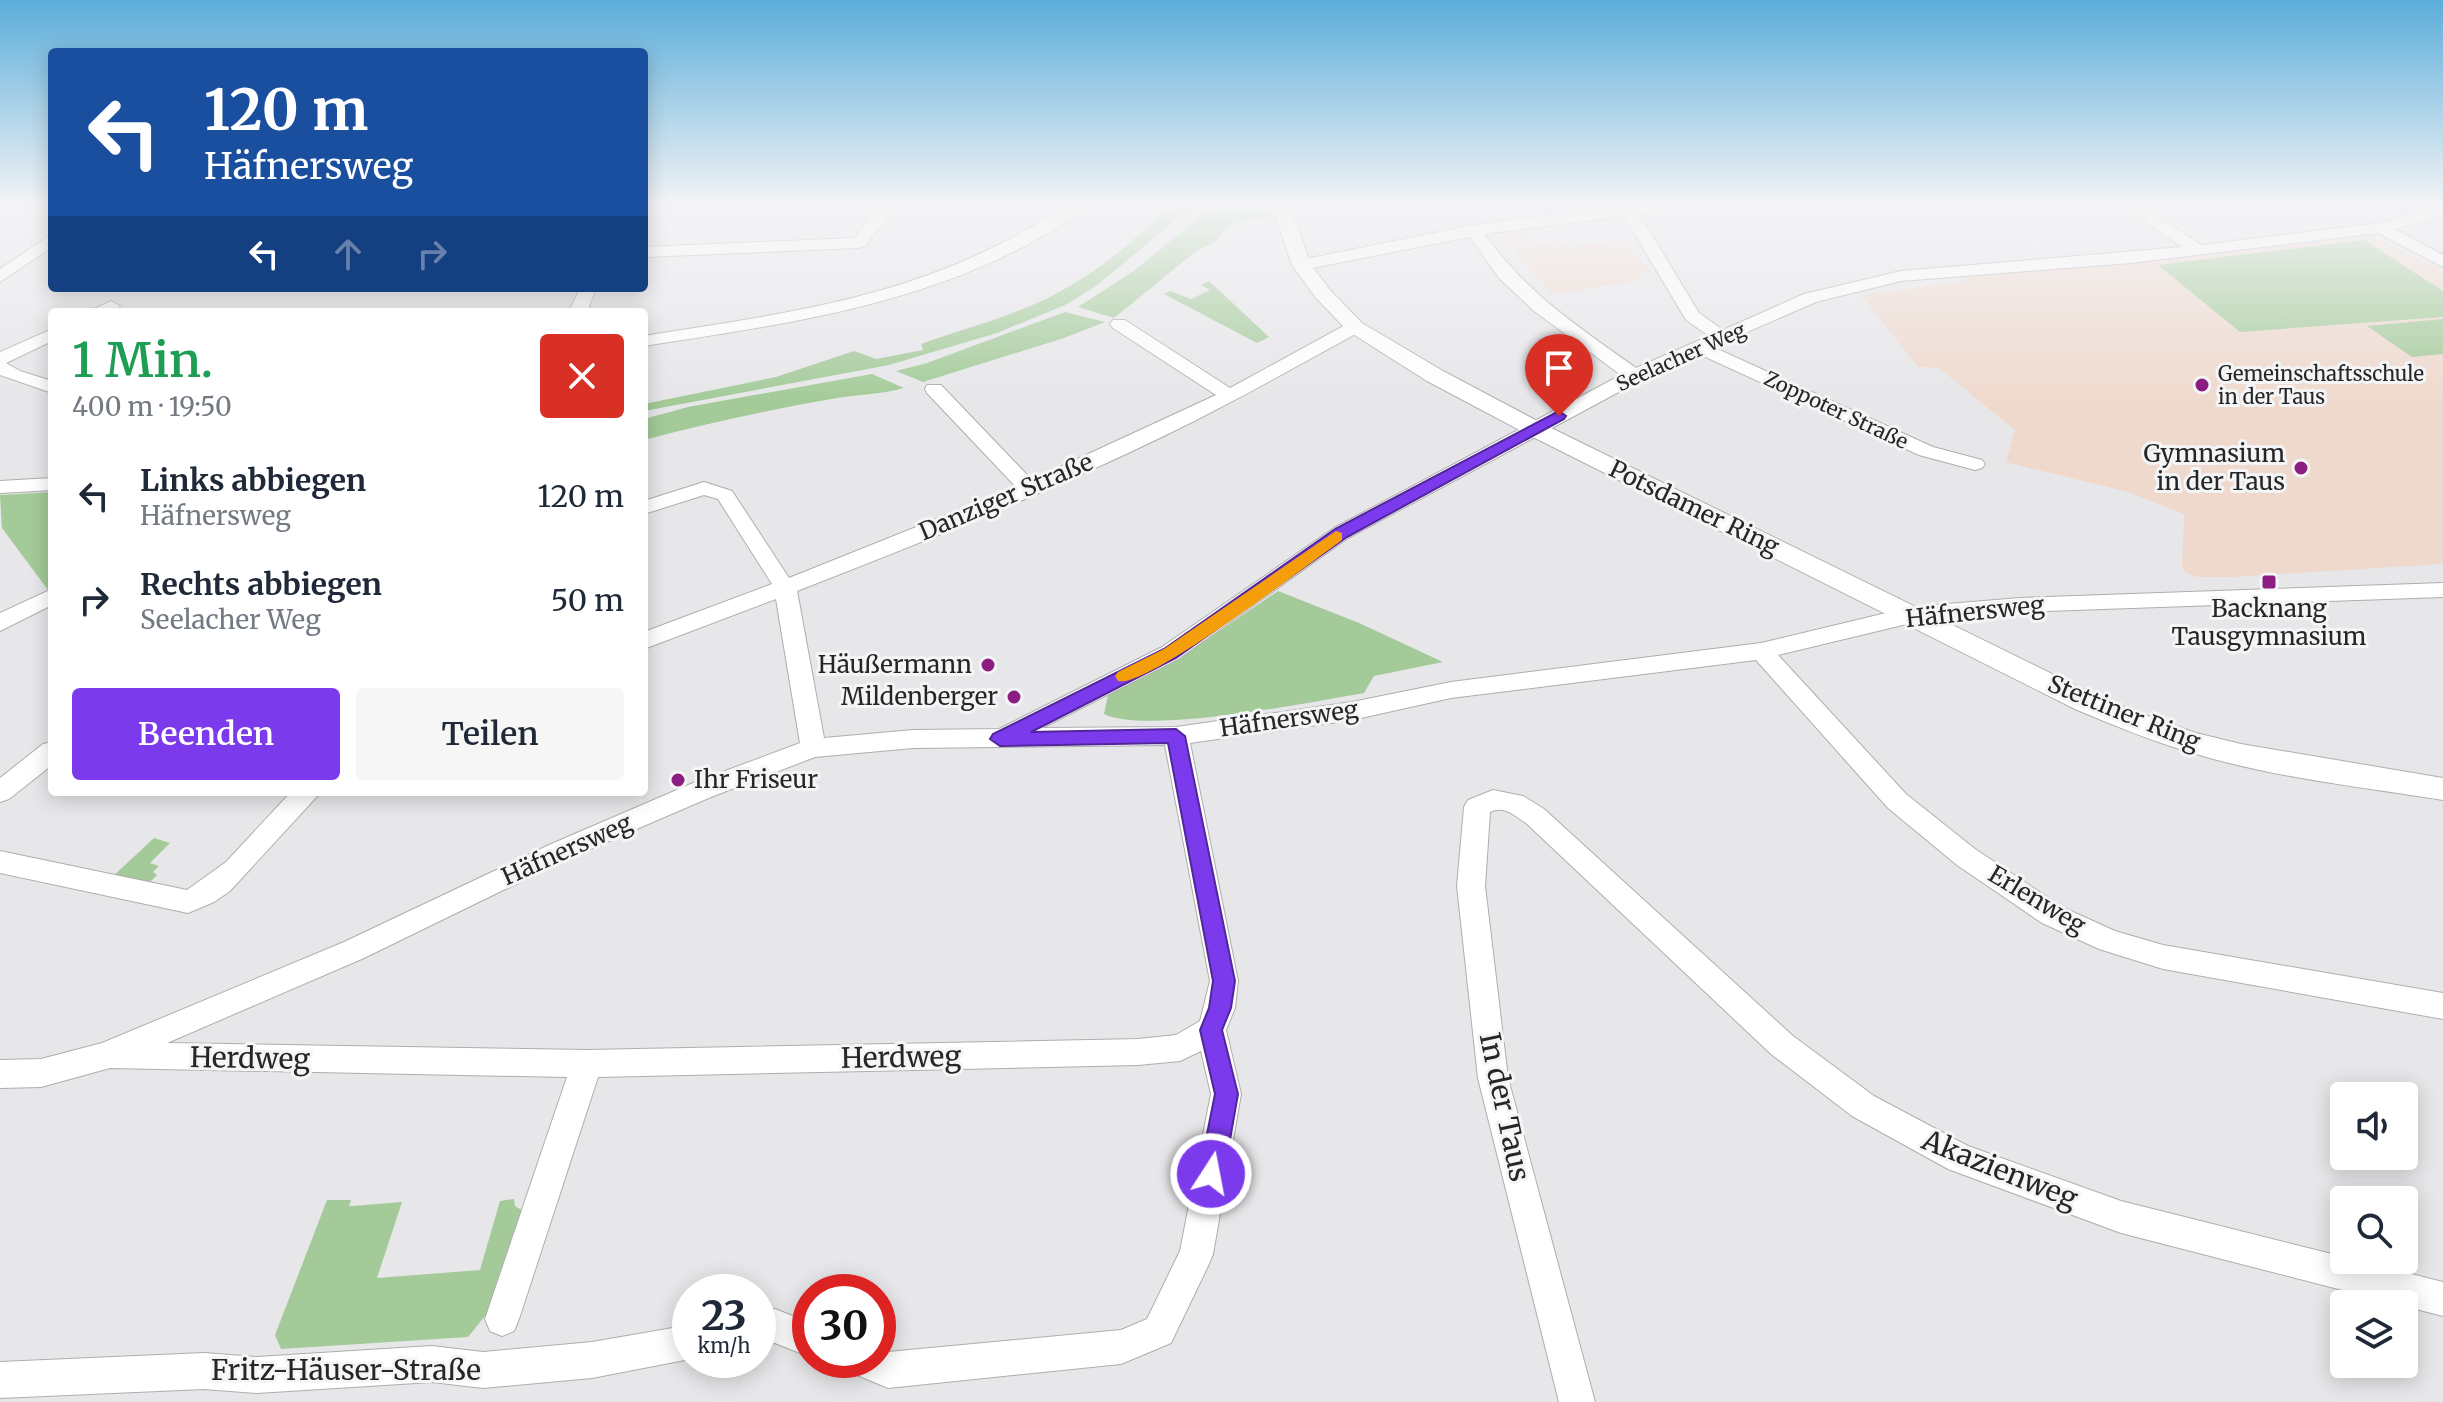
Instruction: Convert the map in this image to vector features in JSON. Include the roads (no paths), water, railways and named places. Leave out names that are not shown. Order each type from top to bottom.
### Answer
[{"type":"street","points":[[648,340],[827,311],[911,290],[961,271]]},
{"type":"street","name":"Potsdamer Ring","points":[[1307,271],[1323,294],[1355,327],[1435,376],[1535,429],[1911,615]]},
{"type":"street","points":[[1503,271],[1540,307],[1634,376]]},
{"type":"street","points":[[1665,271],[1692,316],[1723,338]]},
{"type":"street","name":"Seelacher Weg","points":[[1000,739],[1170,653],[1341,533],[1634,376],[1810,298],[1888,279],[1969,271]]},
{"type":"street","points":[[1119,324],[1230,396]]},
{"type":"street","name":"Danziger Straße","points":[[648,639],[785,588],[1137,442],[1230,396],[1355,327]]},
{"type":"street","points":[[0,359],[48,336]]},
{"type":"street","name":"Zoppoter Straße","points":[[1700,348],[1926,451],[1975,464]]},
{"type":"street","points":[[0,367],[13,375],[48,386]]},
{"type":"street","points":[[934,389],[1029,489]]},
{"type":"street","points":[[0,487],[48,484]]},
{"type":"street","points":[[648,507],[704,488],[725,495],[785,588],[813,748]]},
{"type":"street","name":"Häfnersweg","points":[[0,1074],[41,1073],[105,1056],[354,950],[558,852],[766,763],[813,748],[913,739],[1176,736],[1352,711],[1451,690],[1761,651],[1911,615],[2020,605],[2443,590]]},
{"type":"street","points":[[0,623],[48,598]]},
{"type":"street","name":"Stettiner Ring","points":[[1911,615],[2085,702],[2160,732],[2212,748],[2340,775],[2443,789]]},
{"type":"street","name":"Erlenweg","points":[[1761,651],[1897,801],[1966,857],[2052,915],[2109,941],[2163,957],[2443,1006]]},
{"type":"street","points":[[896,1369],[1121,1347],[1159,1331],[1196,1254],[1226,1094],[1211,1030],[1220,1008],[1224,981],[1176,736]]},
{"type":"street","points":[[0,792],[48,754]]},
{"type":"street","points":[[0,862],[188,902],[202,898],[217,887],[276,821],[304,796]]},
{"type":"street","name":"Akazienweg","points":[[1477,807],[1490,798],[1503,798],[1522,807],[1782,1045],[1863,1106],[1959,1158],[2121,1217],[2443,1299]]},
{"type":"street","name":"In der Taus","points":[[1477,807],[1471,886],[1493,1078],[1577,1402]]},
{"type":"street","name":"Herdweg","points":[[105,1056],[587,1064],[1138,1052],[1180,1048],[1211,1030]]},
{"type":"street","points":[[502,1319],[587,1064]]},
{"type":"street","name":"Fritz-Häuser-Straße","points":[[0,1380],[204,1371],[257,1375],[432,1364],[483,1370],[592,1360],[672,1345]]},
{"type":"place","name":"Gemeinschaftsschule in der Taus","points":[[2202,385]]},
{"type":"place","name":"Gymnasium in der Taus","points":[[2301,468]]},
{"type":"place","name":"Backnang Tausgymnasium","points":[[2269,582]]},
{"type":"place","name":"Häußermann","points":[[988,665]]},
{"type":"place","name":"Mildenberger","points":[[1014,697]]},
{"type":"place","name":"Ihr Friseur","points":[[678,780]]}]
